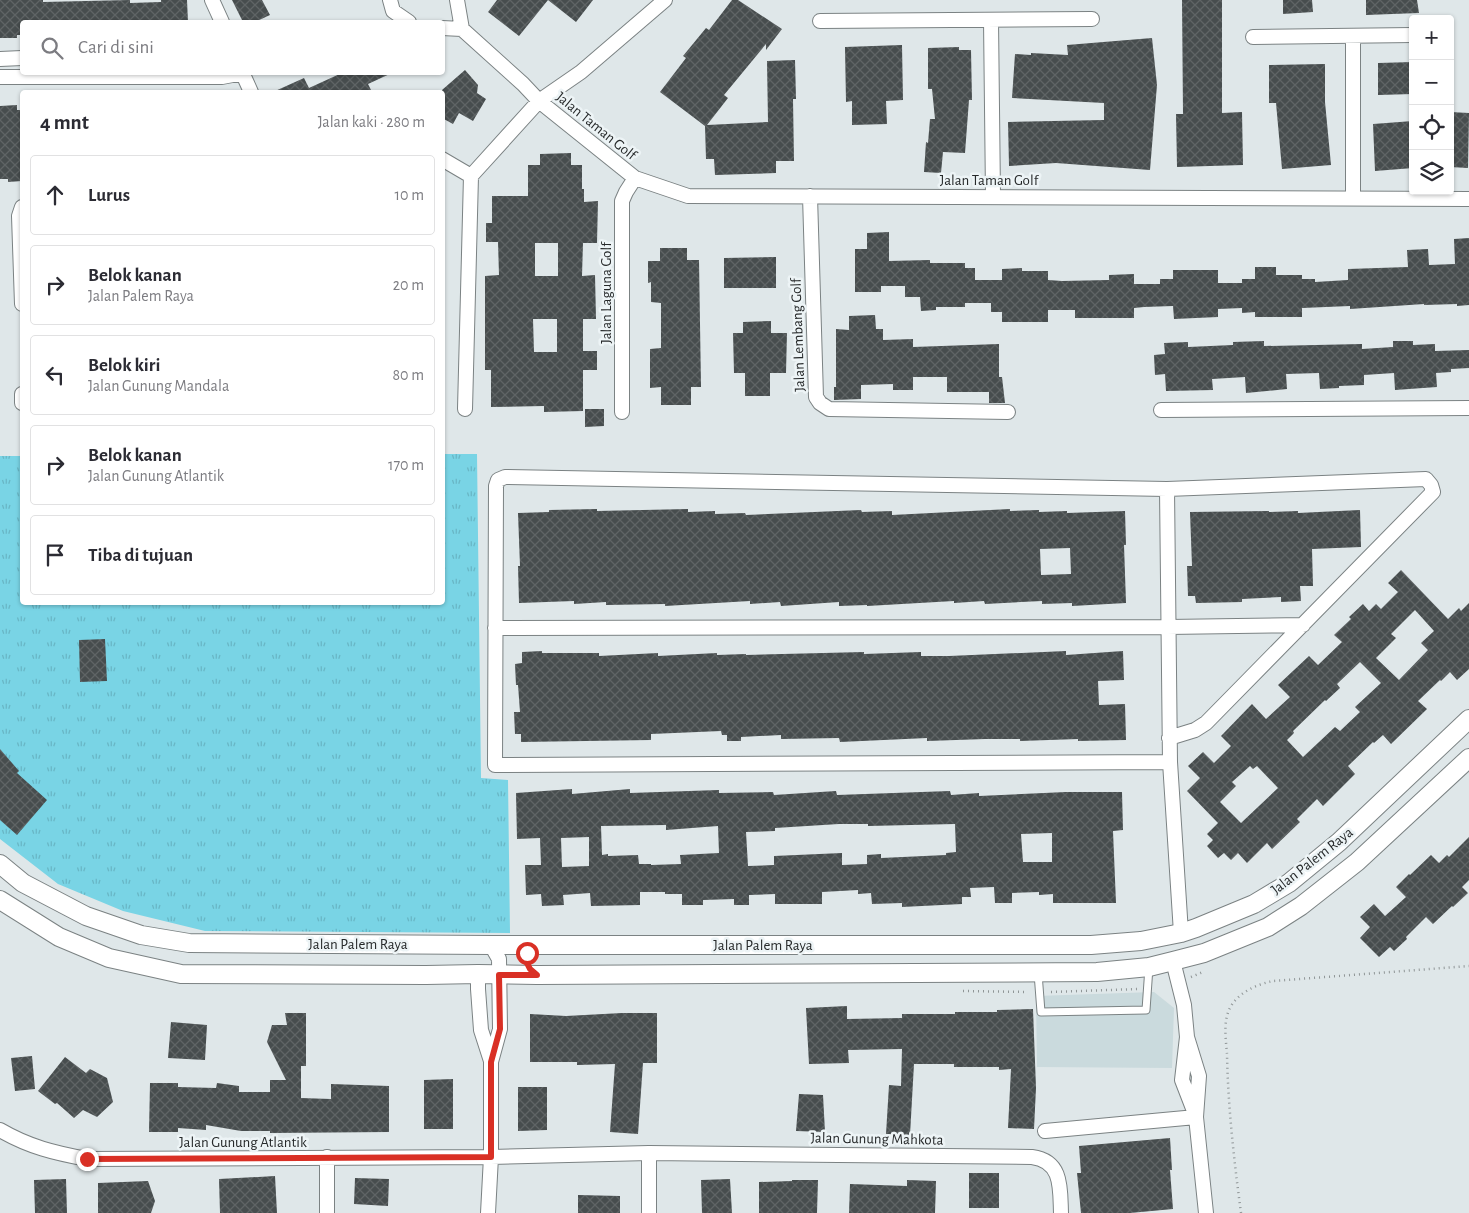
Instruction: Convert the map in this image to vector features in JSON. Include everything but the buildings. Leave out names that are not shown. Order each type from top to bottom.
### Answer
[{"type":"street","points":[[212,0],[221,20]]},
{"type":"street","points":[[390,0],[393,10],[406,20]]},
{"type":"street","points":[[445,28],[462,29],[457,0]]},
{"type":"street","points":[[465,409],[471,176],[539,102],[580,72],[665,0]]},
{"type":"street","points":[[820,20],[1092,19]]},
{"type":"street","points":[[991,20],[993,196]]},
{"type":"street","name":"Jalan Taman Golf","points":[[462,29],[523,84],[539,102],[635,178],[688,196],[1469,199]]},
{"type":"street","points":[[1253,37],[1409,35]]},
{"type":"street","points":[[1353,36],[1353,199]]},
{"type":"street","points":[[0,58],[20,58]]},
{"type":"street","points":[[0,77],[222,77],[232,75]]},
{"type":"street","points":[[243,75],[250,90]]},
{"type":"street","points":[[445,161],[471,176]]},
{"type":"street","name":"Jalan Laguna Golf","points":[[622,412],[622,201],[635,178]]},
{"type":"street","name":"Jalan Lembang Golf","points":[[810,196],[816,396],[820,403],[829,409],[1008,412]]},
{"type":"street","points":[[20,213],[20,245]]},
{"type":"street","points":[[1161,410],[1469,408]]},
{"type":"street","points":[[1169,738],[1195,730],[1206,723],[1433,492],[1431,485],[1426,479],[1167,489],[505,477],[498,480],[496,486],[495,766],[1170,762]]},
{"type":"street","points":[[1167,489],[1169,738],[1181,933]]},
{"type":"street","points":[[495,628],[1303,625]]},
{"type":"street","name":"Jalan Palem Raya","points":[[0,864],[23,883],[86,916],[141,936],[189,943],[1091,945],[1141,941],[1196,928],[1254,904],[1288,883],[1339,842],[1469,720]]},
{"type":"street","name":"Jalan Palem Raya","points":[[0,900],[59,937],[109,958],[181,974],[1038,973],[1096,972],[1149,967],[1204,953],[1268,927],[1301,906],[1357,862],[1469,758]]},
{"type":"street","points":[[488,1213],[491,1157],[491,1062],[500,1029],[499,959],[491,945]]},
{"type":"street","points":[[536,945],[527,953],[525,959],[530,969],[537,975]]},
{"type":"street","points":[[1173,962],[1184,1005],[1187,1037],[1182,1080],[1196,1117],[1206,1213]]},
{"type":"street","points":[[478,974],[481,1030],[491,1062]]},
{"type":"street","points":[[1045,1131],[1196,1117]]},
{"type":"street","name":"Jalan Gunung Atlantik","points":[[0,1130],[48,1152],[87,1159],[491,1157]]},
{"type":"street","points":[[649,1153],[649,1213]]},
{"type":"street","name":"Jalan Gunung Mahkota","points":[[491,1157],[649,1153],[1041,1158],[1050,1164],[1058,1178],[1061,1213]]},
{"type":"street","points":[[327,1157],[327,1213]]},
{"type":"lane","points":[[1038,973],[1041,1012],[1146,1010],[1149,967]]},
{"type":"path","points":[[1241,1213],[1227,1088],[1227,1016],[1233,1003],[1258,984],[1273,981],[1469,966]]},
{"type":"shaded area","points":[[1154,992],[1174,1008],[1172,1068],[1037,1067],[1036,996]]},
{"type":"green space","points":[[445,454],[477,454],[481,778],[508,780],[510,933],[205,931],[123,911],[58,884],[0,839],[0,456],[20,456],[20,605],[445,605]]},
{"type":"route","points":[[87,1159],[491,1157],[491,1062],[500,1029],[499,975],[537,975],[530,969],[525,959],[527,953]]}]
